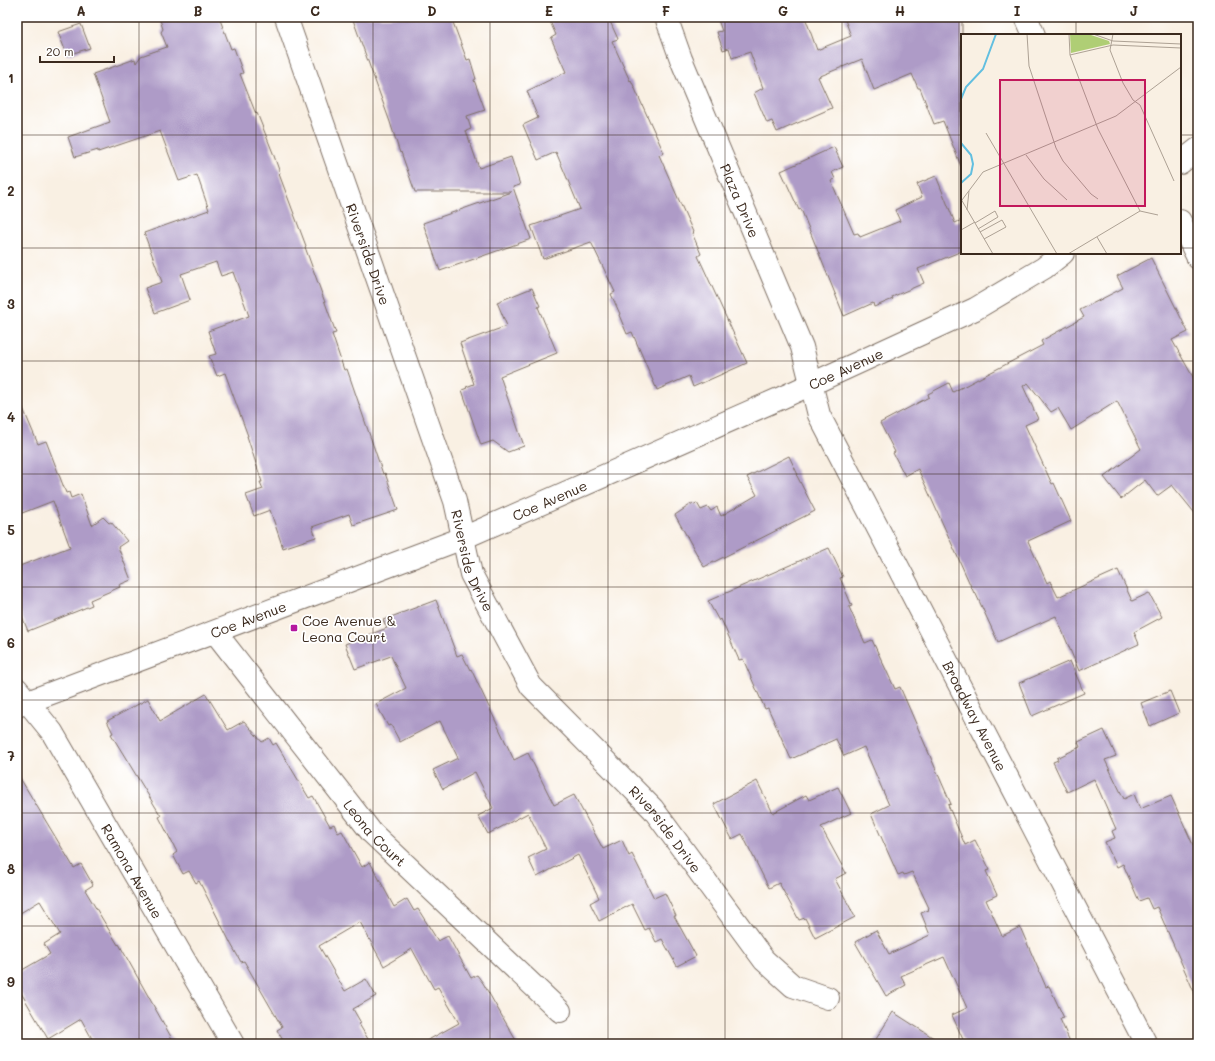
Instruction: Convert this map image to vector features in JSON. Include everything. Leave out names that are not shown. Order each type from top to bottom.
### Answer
[{"type":"street","name":"Riverside Drive","points":[[286,17],[455,501],[472,574],[531,686],[653,809],[764,960],[793,986],[828,998]]},
{"type":"street","name":"Plaza Drive","points":[[666,17],[682,59],[802,346],[812,384]]},
{"type":"street","points":[[1026,17],[1034,34]]},
{"type":"street","points":[[1181,162],[1198,149]]},
{"type":"street","points":[[1181,223],[1198,258]]},
{"type":"street","name":"Coe Avenue","points":[[20,699],[215,632],[463,538],[812,384],[975,309],[1044,268],[1063,254]]},
{"type":"street","name":"Broadway Avenue","points":[[812,384],[819,415],[1146,1044]]},
{"type":"street","name":"Leona Court","points":[[215,632],[372,834],[560,1011]]},
{"type":"street","name":"Ramona Avenue","points":[[20,699],[52,732],[233,1044]]},
{"type":"building","points":[[159,17],[219,17],[231,49],[234,48],[243,73],[240,74],[273,153],[280,173],[279,174],[336,333],[332,334],[344,370],[347,369],[383,474],[385,473],[398,510],[353,525],[349,514],[312,527],[316,537],[283,548],[270,510],[254,516],[246,495],[263,489],[260,482],[262,482],[248,436],[225,373],[217,376],[209,356],[216,354],[208,331],[249,316],[233,272],[221,276],[216,262],[181,274],[190,300],[155,313],[145,288],[162,282],[144,233],[209,210],[197,175],[179,181],[160,131],[98,152],[98,150],[75,157],[68,137],[110,122],[93,74],[135,59],[136,63],[141,56],[167,47],[161,32],[163,29]]},
{"type":"building","points":[[352,17],[451,17],[467,60],[470,59],[476,79],[474,80],[485,110],[467,116],[471,129],[466,131],[479,168],[511,157],[520,185],[513,187],[531,239],[440,271],[423,223],[511,192],[415,192]]},
{"type":"building","points":[[548,17],[608,17],[618,39],[612,41],[664,153],[659,155],[693,232],[692,233],[701,254],[698,256],[747,363],[693,387],[689,376],[657,390],[632,332],[627,334],[611,294],[615,292],[591,242],[543,259],[531,226],[580,209],[556,152],[538,160],[523,125],[538,118],[527,91],[566,72],[551,38],[556,35]]},
{"type":"building","points":[[717,17],[805,17],[817,50],[851,36],[844,17],[962,17],[961,166],[943,121],[934,124],[920,88],[918,88],[912,74],[874,90],[862,59],[818,77],[832,108],[777,132],[772,121],[767,123],[754,93],[763,88],[750,52],[732,58],[729,48],[723,50],[717,32],[722,31]]},
{"type":"building","points":[[81,24],[90,48],[67,55],[58,32]]},
{"type":"building","points":[[834,147],[843,167],[832,172],[835,179],[831,181],[854,234],[858,233],[860,237],[900,221],[895,210],[922,197],[917,184],[936,176],[955,223],[961,220],[961,251],[918,269],[924,283],[892,297],[893,299],[874,307],[873,303],[844,316],[801,209],[799,210],[781,171]]},
{"type":"building","points":[[1151,258],[1188,332],[1172,340],[1198,386],[1198,517],[1172,485],[1157,496],[1145,480],[1121,499],[1104,477],[1141,449],[1117,401],[1071,430],[1058,408],[1051,412],[1028,383],[1023,386],[1038,419],[1025,425],[1071,521],[1028,541],[1047,583],[1050,581],[1058,597],[1118,570],[1132,601],[1149,593],[1162,617],[1134,632],[1139,644],[1079,671],[1056,616],[998,642],[975,592],[974,593],[918,469],[905,476],[880,423],[929,397],[928,394],[949,383],[953,392],[1043,345],[1041,341],[1084,317],[1080,310],[1123,288],[1117,276]]},
{"type":"building","points":[[532,288],[540,306],[538,307],[557,353],[500,376],[524,446],[508,452],[493,441],[481,445],[462,390],[474,384],[460,343],[507,326],[497,302]]},
{"type":"building","points":[[17,394],[38,444],[46,441],[66,493],[69,492],[71,498],[81,494],[92,525],[103,517],[109,523],[111,522],[127,541],[118,547],[131,580],[119,585],[120,587],[90,600],[92,605],[28,631],[17,604],[17,567],[70,547],[53,501],[17,515]]},
{"type":"building","points":[[789,456],[798,475],[797,476],[815,511],[704,567],[675,515],[693,503],[697,503],[701,510],[708,507],[711,511],[717,507],[721,516],[757,495],[747,477]]},
{"type":"building","points":[[829,548],[843,577],[840,578],[852,606],[849,607],[865,643],[872,640],[895,689],[900,687],[951,804],[948,805],[965,845],[975,840],[990,870],[986,871],[997,895],[986,900],[1002,936],[1020,927],[1046,987],[1049,986],[1064,1018],[1060,1019],[1071,1044],[965,1044],[952,1015],[967,1008],[944,957],[901,976],[906,985],[886,996],[855,942],[876,930],[889,954],[930,935],[921,913],[929,910],[929,908],[912,872],[904,875],[903,873],[898,875],[871,814],[889,805],[864,747],[844,756],[836,739],[791,759],[768,708],[765,709],[743,659],[739,660],[721,619],[719,621],[708,601]]},
{"type":"building","points":[[436,600],[457,656],[462,654],[470,670],[471,669],[514,760],[528,753],[554,805],[574,795],[603,849],[622,840],[629,856],[632,854],[654,898],[665,893],[676,916],[674,916],[696,956],[677,966],[662,939],[656,942],[649,928],[645,930],[632,904],[599,921],[590,903],[599,898],[578,855],[537,877],[528,858],[546,849],[528,813],[488,834],[478,816],[493,808],[475,772],[443,789],[433,770],[458,758],[440,721],[400,742],[391,725],[388,726],[376,704],[406,688],[391,656],[355,669],[345,644],[387,628],[383,620]]},
{"type":"building","points":[[1070,661],[1084,693],[1032,716],[1019,683]]},
{"type":"building","points":[[1170,691],[1179,713],[1150,726],[1141,703]]},
{"type":"building","points":[[206,694],[228,730],[244,721],[262,742],[269,738],[273,745],[276,743],[309,798],[313,796],[330,826],[334,824],[338,833],[342,831],[362,867],[370,862],[394,907],[407,899],[414,911],[418,909],[438,941],[448,936],[471,978],[477,975],[483,983],[518,1044],[421,1044],[459,1023],[438,987],[434,989],[412,949],[384,966],[360,922],[319,946],[345,991],[366,979],[376,996],[353,1009],[361,1023],[359,1024],[371,1044],[285,1044],[277,1030],[282,1027],[244,961],[241,962],[199,881],[196,883],[189,871],[183,874],[173,855],[177,852],[159,817],[161,816],[111,734],[113,733],[107,721],[148,699],[160,721]]},
{"type":"building","points":[[1104,730],[1116,756],[1105,760],[1124,799],[1134,794],[1140,809],[1171,796],[1198,856],[1198,1001],[1157,907],[1152,909],[1147,898],[1139,901],[1123,864],[1117,867],[1105,842],[1115,838],[1112,831],[1116,829],[1094,779],[1067,792],[1053,762],[1058,760],[1057,758],[1080,747],[1078,742]]},
{"type":"building","points":[[17,773],[74,868],[81,864],[93,885],[85,890],[118,945],[119,944],[175,1044],[95,1044],[81,1019],[48,1039],[17,986],[17,973],[50,954],[44,944],[60,934],[40,901],[17,915]]},
{"type":"building","points":[[757,781],[773,813],[806,795],[809,800],[838,787],[851,813],[821,827],[846,873],[835,879],[855,917],[815,938],[805,918],[799,920],[779,883],[769,888],[742,834],[732,839],[714,804]]},
{"type":"building","points":[[893,1012],[943,1044],[873,1044]]},
{"type":"place","name":"Coe Avenue & Leona Court","points":[[294,628]]}]
